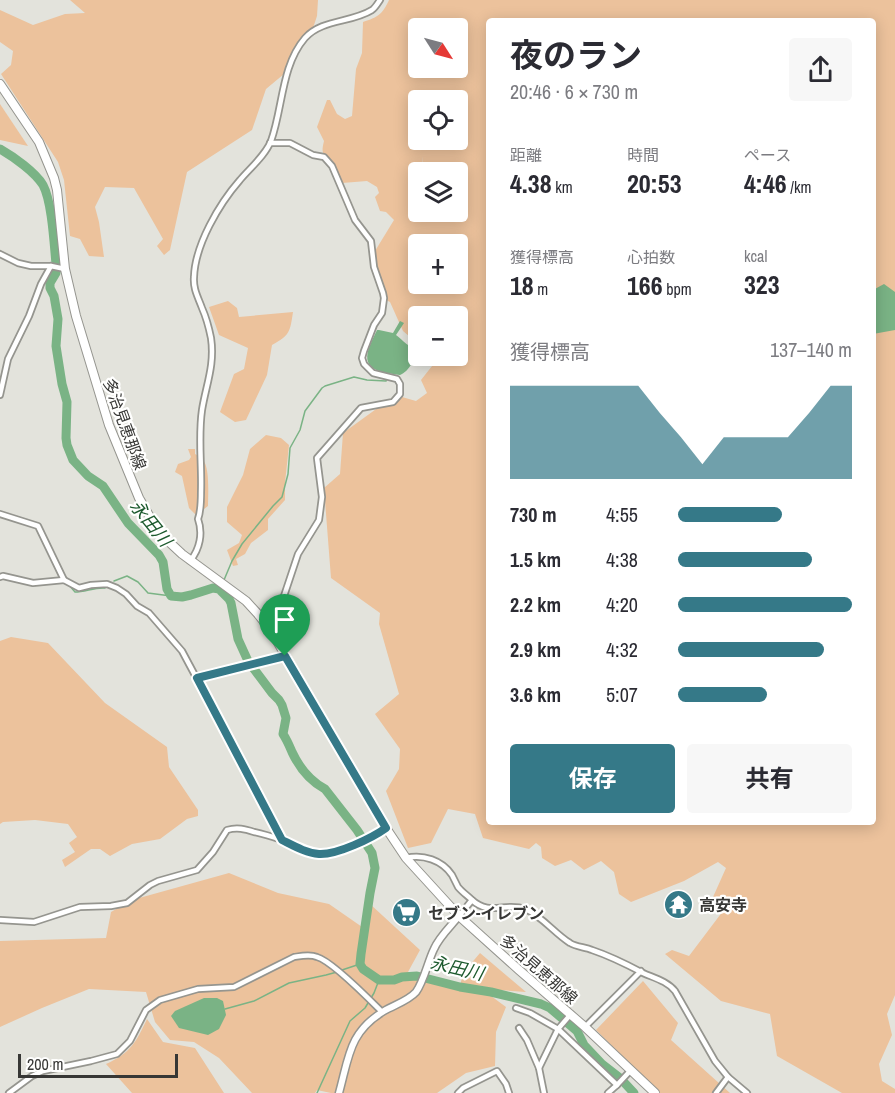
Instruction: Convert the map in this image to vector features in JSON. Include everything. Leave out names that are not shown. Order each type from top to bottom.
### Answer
[{"type":"main road","name":"多治見恵那線","points":[[0,84],[39,142],[51,169],[57,190],[65,269],[76,316],[109,425],[139,498],[150,518],[177,550],[246,601],[263,619],[406,858],[459,916],[585,1027],[629,1072],[655,1093]]},
{"type":"street","points":[[190,561],[196,553],[200,537],[198,519],[201,488],[202,410],[211,369],[212,350],[205,315],[194,286],[195,262],[223,202],[270,143],[288,74],[296,51],[304,39],[311,32],[327,25],[373,10],[380,0]]},
{"type":"street","points":[[263,619],[277,607],[284,596],[298,554],[319,520],[322,497],[317,458],[361,408],[393,402],[400,394],[400,384],[397,379],[372,373],[362,358],[384,304],[373,261],[371,241],[355,220],[337,177],[324,157],[313,155],[290,143],[270,143]]},
{"type":"street","points":[[0,254],[18,263],[31,266],[65,269]]},
{"type":"street","points":[[0,393],[8,359],[51,266]]},
{"type":"street","points":[[0,514],[38,526],[64,580]]},
{"type":"street","points":[[0,577],[33,583],[64,580],[79,588],[107,584],[126,594],[137,606],[149,613],[183,651],[282,840]]},
{"type":"street","points":[[197,678],[285,656]]},
{"type":"street","points":[[0,920],[34,922],[80,907],[122,905],[158,881],[197,870],[213,852],[227,830],[231,829],[240,828],[319,854],[330,853],[368,839],[386,828]]},
{"type":"street","points":[[406,858],[412,856],[440,863],[451,874],[460,890],[478,906],[513,907],[529,911],[570,943],[626,964],[668,984],[675,991],[715,1061],[728,1077],[747,1093]]},
{"type":"street","points":[[339,1093],[354,1040],[364,1027],[382,1012],[415,992],[421,983],[435,946],[472,900]]},
{"type":"street","points":[[9,1093],[43,1071],[117,1054],[130,1041],[146,1010],[160,1000],[198,989],[234,987],[294,957],[304,955],[318,957],[330,964],[382,1012]]},
{"type":"street","points":[[585,1027],[641,971]]},
{"type":"street","points":[[516,1008],[559,1028],[618,1084]]},
{"type":"street","points":[[539,1068],[559,1028],[570,1015]]},
{"type":"street","points":[[519,1028],[539,1068],[544,1093]]},
{"type":"street","points":[[458,1093],[463,1088],[497,1071],[509,1093]]},
{"type":"street","points":[[608,1093],[629,1072]]},
{"type":"street","points":[[716,1093],[728,1077]]},
{"type":"shaded area","points":[[70,0],[318,0],[317,16],[313,28],[293,51],[284,74],[266,89],[252,130],[187,172],[170,250],[164,255],[157,246],[163,239],[134,188],[105,187],[95,207],[104,257],[89,256],[80,239],[70,236],[64,180],[58,162],[1,74],[11,65],[13,51],[0,42],[0,10],[33,25],[65,14],[85,13]]},
{"type":"shaded area","points":[[389,0],[895,0],[895,995],[887,1014],[892,1035],[879,1064],[882,1081],[895,1089],[895,1093],[842,1093],[777,1056],[770,1014],[721,1001],[665,954],[672,950],[689,956],[723,911],[713,897],[726,868],[718,862],[684,881],[631,902],[619,894],[614,872],[601,861],[584,870],[571,860],[555,866],[542,858],[541,847],[536,843],[529,849],[483,838],[475,814],[448,809],[431,843],[408,848],[386,791],[399,769],[400,749],[375,714],[399,694],[379,624],[380,613],[331,578],[324,488],[340,474],[343,433],[390,399],[402,397],[416,401],[427,393],[421,380],[432,366],[468,366],[468,306],[408,306],[408,335],[403,331],[390,302],[386,300],[377,270],[375,251],[394,220],[386,212],[380,211],[375,197],[379,193],[377,187],[367,181],[342,183],[323,152],[324,141],[317,127],[327,100],[330,100],[337,114],[345,119],[352,116],[356,69],[362,53],[363,22],[379,15]]},
{"type":"shaded area","points":[[0,104],[28,146],[0,140]]},
{"type":"shaded area","points":[[884,284],[895,292],[895,330],[876,333],[876,288]]},
{"type":"shaded area","points":[[228,301],[237,308],[239,317],[293,312],[288,332],[272,345],[267,375],[246,420],[235,422],[220,412],[234,374],[244,369],[248,348],[219,335],[209,307]]},
{"type":"shaded area","points":[[400,321],[404,323],[396,335],[408,344],[410,366],[400,375],[389,373],[389,376],[371,366],[367,356],[377,330],[393,333]]},
{"type":"shaded area","points":[[266,435],[281,438],[289,445],[285,500],[268,519],[268,530],[251,543],[245,554],[236,559],[238,565],[233,566],[227,550],[239,543],[242,535],[227,522],[227,507],[243,475],[250,449]]},
{"type":"shaded area","points":[[188,449],[195,449],[195,454],[205,464],[208,475],[208,506],[196,515],[189,508],[182,476],[175,472],[178,464],[191,457]]},
{"type":"shaded area","points":[[11,637],[48,643],[105,703],[167,747],[169,767],[198,810],[198,816],[187,819],[160,839],[132,844],[110,856],[100,849],[91,849],[65,867],[62,860],[75,852],[69,843],[77,837],[68,824],[35,820],[0,824],[0,641]]},
{"type":"shaded area","points":[[229,873],[278,893],[329,904],[365,929],[370,904],[420,950],[408,972],[460,986],[463,973],[480,953],[526,992],[473,988],[487,993],[506,1007],[496,1032],[495,1066],[466,1073],[437,1093],[331,1093],[317,1090],[315,1093],[252,1093],[219,1058],[194,1042],[170,1040],[155,1022],[146,992],[89,989],[0,1027],[0,941],[106,938],[111,912],[132,900]]},
{"type":"shaded area","points":[[643,981],[678,1023],[671,1040],[730,1093],[660,1093],[596,1030]]},
{"type":"shaded area","points":[[204,998],[217,998],[223,1001],[226,1015],[219,1029],[208,1035],[179,1028],[171,1016],[175,1011]]},
{"type":"shaded area","points":[[147,1019],[163,1042],[195,1048],[224,1093],[132,1093],[106,1064],[121,1056],[132,1046]]},
{"type":"waterway","name":"永田川","points":[[0,149],[18,160],[35,175],[43,185],[49,202],[56,264],[56,273],[50,283],[50,288],[54,296],[58,319],[56,346],[67,402],[66,438],[73,460],[88,476],[103,486],[128,523],[159,555],[163,562],[167,589],[171,596],[182,597],[213,588],[219,589],[229,599],[238,639],[248,661],[282,705],[286,718],[283,734],[295,758],[310,778],[325,789],[372,853],[375,868],[361,954],[360,964],[363,969],[379,980],[417,976],[550,1008],[577,1031],[584,1045],[634,1093]]},
{"type":"waterway","points":[[224,580],[242,544],[282,497],[288,474],[290,448],[300,430],[305,411],[322,388],[354,377],[386,381],[387,377]]},
{"type":"waterway","points":[[114,581],[127,576],[138,582],[148,593],[171,596]]},
{"type":"waterway","points":[[69,585],[75,592],[105,588]]},
{"type":"waterway","points":[[342,970],[360,964]]},
{"type":"waterway","points":[[225,1009],[254,1001],[289,983],[337,972]]},
{"type":"waterway","points":[[317,1093],[350,1021],[365,1008],[379,980]]},
{"type":"place","name":"高安寺","points":[[678,905]]},
{"type":"place","name":"セブン-イレブン","points":[[407,913]]},
{"type":"route","points":[[285,656],[386,828],[368,839],[330,853],[309,852],[282,840],[197,678],[285,656]]}]
